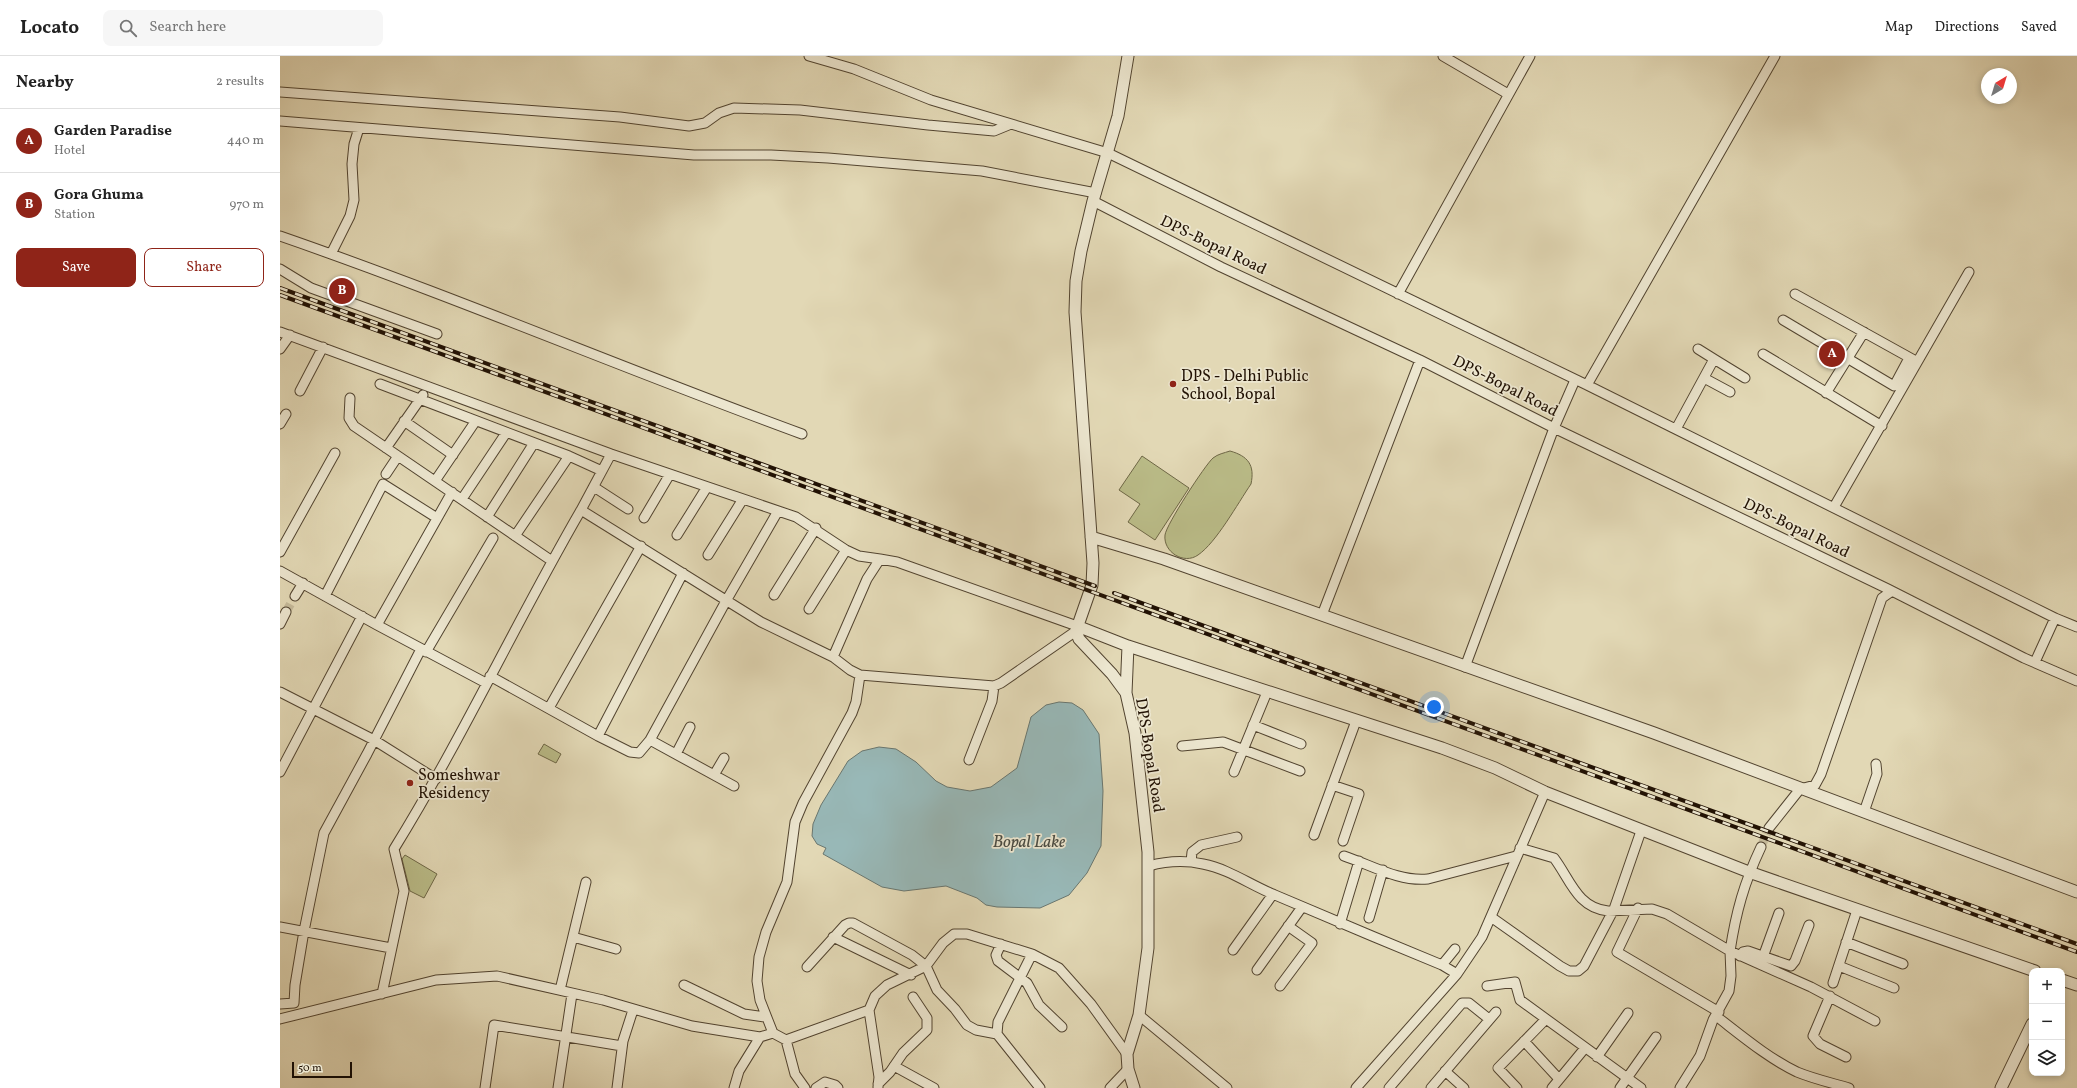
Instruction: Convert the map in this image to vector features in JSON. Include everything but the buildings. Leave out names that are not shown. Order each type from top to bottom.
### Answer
[{"type":"street","points":[[809,56],[854,69],[932,100],[1108,153],[1587,385],[2055,618],[2077,627]]},
{"type":"street","points":[[581,510],[761,622],[833,656],[850,670],[860,674],[994,686],[1001,683],[1077,629],[1092,585],[1094,563],[1075,312],[1076,281],[1096,192],[1118,116],[1128,56]]},
{"type":"street","points":[[1443,56],[1508,94]]},
{"type":"street","points":[[1398,294],[1530,56]]},
{"type":"street","points":[[1587,385],[1775,56]]},
{"type":"street","points":[[280,92],[620,117],[689,126],[705,123],[719,113],[734,108],[800,110],[928,125],[994,130],[1011,124]]},
{"type":"street","name":"DPS-Bopal Road","points":[[280,121],[694,155],[771,155],[828,158],[982,171],[1096,192],[1221,266],[1420,360],[1554,428],[2077,681]]},
{"type":"street","points":[[331,254],[350,216],[354,200],[352,164],[354,144],[359,128]]},
{"type":"street","points":[[280,236],[445,295],[694,394],[802,434]]},
{"type":"street","points":[[280,269],[310,288],[437,334]]},
{"type":"street","points":[[1783,320],[1894,386],[1913,360],[1969,272]]},
{"type":"street","points":[[1795,294],[1913,360]]},
{"type":"street","points":[[280,332],[611,454],[796,517],[816,528],[846,550],[859,556],[897,562],[1077,629],[1442,748],[1495,768],[1545,792],[1641,831],[1749,872],[2029,969]]},
{"type":"street","points":[[1826,393],[1864,332]]},
{"type":"street","points":[[280,349],[290,335]]},
{"type":"street","points":[[300,391],[323,347]]},
{"type":"street","points":[[1698,349],[1745,378]]},
{"type":"street","points":[[1763,354],[1882,426]]},
{"type":"street","points":[[1676,429],[1714,359]]},
{"type":"street","points":[[1322,615],[1420,360]]},
{"type":"street","points":[[1834,507],[1882,426],[1913,360]]},
{"type":"street","points":[[1704,378],[1730,392]]},
{"type":"street","points":[[1465,667],[1554,428],[1575,380]]},
{"type":"street","points":[[380,384],[475,422],[569,456],[602,471]]},
{"type":"street","points":[[386,448],[428,387]]},
{"type":"street","points":[[350,398],[350,422],[552,561]]},
{"type":"street","points":[[280,424],[286,414]]},
{"type":"street","points":[[404,421],[453,455]]},
{"type":"street","points":[[435,481],[475,422]]},
{"type":"street","points":[[462,499],[506,433]]},
{"type":"street","points":[[486,516],[534,443]]},
{"type":"street","points":[[280,552],[335,452]]},
{"type":"street","points":[[382,994],[404,891],[394,849],[436,779],[552,561],[611,454]]},
{"type":"street","points":[[386,474],[398,456]]},
{"type":"street","points":[[515,536],[569,456]]},
{"type":"street","points":[[644,518],[670,474]]},
{"type":"street","points":[[325,596],[383,484],[437,518]]},
{"type":"street","points":[[594,487],[628,509]]},
{"type":"street","points":[[677,535],[707,487]]},
{"type":"street","points":[[377,625],[452,492]]},
{"type":"street","points":[[708,555],[743,499]]},
{"type":"street","points":[[280,571],[423,650],[549,708],[598,736],[630,752],[639,753],[650,740],[726,601],[778,511]]},
{"type":"street","points":[[774,595],[816,528]]},
{"type":"street","points":[[1091,537],[1164,559],[1654,733],[2077,892]]},
{"type":"street","points":[[280,1004],[294,1003],[304,931],[324,833],[423,650],[493,538]]},
{"type":"street","points":[[549,708],[641,546]]},
{"type":"street","points":[[809,609],[846,550]]},
{"type":"street","points":[[833,656],[867,579],[880,559]]},
{"type":"street","points":[[598,736],[683,574]]},
{"type":"street","points":[[295,596],[303,583]]},
{"type":"street","points":[[1770,828],[1800,789],[1815,785],[1822,774],[1882,598],[1892,591]]},
{"type":"street","points":[[280,624],[286,612]]},
{"type":"street","points":[[280,772],[362,616]]},
{"type":"street","points":[[2035,662],[2055,618]]},
{"type":"street","name":"DPS-Bopal Road","points":[[1077,629],[1079,639],[1112,674],[1126,693],[1135,733],[1149,866],[1148,948],[1139,1015],[1127,1054]]},
{"type":"street","points":[[1126,693],[1128,646]]},
{"type":"street","points":[[805,1088],[795,1074],[786,1040],[773,1033],[765,1017],[757,981],[759,957],[766,932],[787,882],[795,822],[803,803],[852,713],[856,702],[860,674]]},
{"type":"street","points":[[969,760],[992,701],[994,686]]},
{"type":"street","points":[[280,692],[374,740],[436,779]]},
{"type":"street","points":[[1234,772],[1267,692]]},
{"type":"street","points":[[1314,835],[1356,721]]},
{"type":"street","points":[[1253,725],[1302,744]]},
{"type":"street","points":[[676,754],[690,727]]},
{"type":"street","points":[[650,740],[734,786]]},
{"type":"street","points":[[1182,746],[1223,742],[1244,748],[1300,771]]},
{"type":"street","points":[[714,775],[724,758]]},
{"type":"street","points":[[1864,812],[1877,774],[1876,764]]},
{"type":"street","points":[[1332,784],[1359,794],[1343,841]]},
{"type":"street","points":[[1356,1088],[1457,974],[1482,937],[1545,792]]},
{"type":"street","points":[[1491,916],[1560,966],[1569,971],[1578,971],[1584,966],[1614,910],[1641,831]]},
{"type":"street","points":[[1190,862],[1192,852],[1201,844],[1237,837]]},
{"type":"street","points":[[1680,1088],[1700,1056],[1728,991],[1731,976],[1730,952],[1735,916],[1749,872],[1760,847]]},
{"type":"street","points":[[1344,856],[1401,877],[1414,880],[1428,879],[1518,852],[1554,858],[1575,892],[1583,900],[1600,910],[1638,908],[1652,909],[1667,914],[1730,952],[1830,996],[1875,1021]]},
{"type":"street","points":[[1340,924],[1359,861]]},
{"type":"street","points":[[1149,866],[1165,862],[1190,862],[1203,864],[1232,873],[1273,894],[1340,924],[1442,965],[1457,974]]},
{"type":"street","points":[[1369,918],[1383,870]]},
{"type":"street","points":[[560,990],[586,882]]},
{"type":"street","points":[[1233,950],[1273,894]]},
{"type":"street","points":[[1256,970],[1302,907]]},
{"type":"street","points":[[1638,908],[1617,952],[1717,1014],[1778,1061],[1797,1072],[1849,1088]]},
{"type":"street","points":[[1833,982],[1857,910]]},
{"type":"street","points":[[1763,957],[1779,913]]},
{"type":"street","points":[[807,967],[833,937],[849,923],[853,923],[906,951],[926,966],[937,990],[955,1008],[968,1025],[976,1030],[997,1034],[1040,1088]]},
{"type":"street","points":[[1740,956],[1745,951],[1791,966],[1795,961],[1809,925]]},
{"type":"street","points":[[1280,986],[1312,944],[1288,926]]},
{"type":"street","points":[[280,927],[391,948]]},
{"type":"street","points":[[878,1086],[879,1077],[869,1010],[875,996],[887,985],[926,966],[943,943],[954,934],[966,934],[1032,954],[1060,968],[1091,1004],[1127,1054],[1128,1069],[1134,1088]]},
{"type":"street","points":[[573,937],[616,948]]},
{"type":"street","points":[[833,937],[910,975]]},
{"type":"street","points":[[1846,942],[1903,964]]},
{"type":"street","points":[[1001,944],[996,958],[1027,983],[1039,1005],[1062,1027]]},
{"type":"street","points":[[1442,965],[1455,949]]},
{"type":"street","points":[[997,1034],[998,1022],[1032,954]]},
{"type":"street","points":[[1839,966],[1894,988]]},
{"type":"street","points":[[280,1020],[436,980],[497,976],[603,1000],[692,1026],[760,1036],[773,1033]]},
{"type":"street","points":[[2065,981],[2077,985]]},
{"type":"street","points":[[1487,986],[1515,982],[1520,1000],[1641,1088]]},
{"type":"street","points":[[684,985],[744,1014],[765,1017]]},
{"type":"street","points":[[558,1088],[572,994]]},
{"type":"street","points":[[1830,996],[1813,1036],[1820,1044],[1846,1057]]},
{"type":"street","points":[[878,1086],[911,1044],[927,1030],[927,1018],[912,997]]},
{"type":"street","points":[[1389,1088],[1464,1001],[1469,1003],[1489,1019]]},
{"type":"street","points":[[617,1088],[622,1046],[633,1010]]},
{"type":"street","points":[[786,1040],[869,1010]]},
{"type":"street","points":[[1431,1088],[1496,1012]]},
{"type":"street","points":[[1597,1057],[1628,1013]]},
{"type":"street","points":[[1139,1015],[1227,1088]]},
{"type":"street","points":[[1517,1088],[1498,1068],[1546,1019]]},
{"type":"street","points":[[485,1088],[494,1025],[622,1046]]},
{"type":"street","points":[[2001,1088],[2029,1030]]},
{"type":"street","points":[[734,1088],[739,1071],[760,1036]]},
{"type":"street","points":[[1620,1088],[1656,1037]]},
{"type":"street","points":[[1524,1041],[1559,1079]]},
{"type":"street","points":[[1552,1088],[1585,1048]]},
{"type":"street","points":[[894,1066],[934,1088]]},
{"type":"street","points":[[1110,1088],[1128,1069]]},
{"type":"street","points":[[1445,1071],[1464,1088]]},
{"type":"street","points":[[816,1088],[825,1082],[835,1085],[838,1088]]},
{"type":"green space","points":[[1230,451],[1236,453],[1249,462],[1252,472],[1251,484],[1212,542],[1198,555],[1192,558],[1181,558],[1167,547],[1165,535],[1167,529],[1186,495],[1213,458]]},
{"type":"green space","points":[[1142,456],[1189,488],[1155,540],[1128,522],[1140,504],[1119,490]]},
{"type":"green space","points":[[544,744],[561,754],[556,763],[538,754]]},
{"type":"green space","points":[[405,855],[437,874],[424,898],[410,891],[402,859]]},
{"type":"water","name":"Bopal Lake","points":[[1059,702],[1072,703],[1083,710],[1099,734],[1103,791],[1101,846],[1087,873],[1069,895],[1040,908],[997,907],[986,905],[977,898],[946,886],[904,891],[882,887],[823,854],[826,848],[817,844],[812,836],[813,824],[821,805],[848,761],[862,751],[879,747],[896,749],[916,762],[936,781],[947,787],[970,791],[991,787],[1017,768],[1031,717],[1046,705]]},
{"type":"tunnel","points":[[286,612],[295,596]]},
{"type":"tunnel","points":[[1761,847],[1769,828]]},
{"type":"railway","points":[[280,288],[1095,586]]},
{"type":"railway","points":[[280,295],[2077,952]]},
{"type":"railway","points":[[1114,593],[2077,944]]},
{"type":"place","name":"Gora Ghuma","points":[[342,291]]},
{"type":"place","name":"Garden Paradise","points":[[1832,354]]},
{"type":"place","name":"DPS - Delhi Public School, Bopal","points":[[1173,384]]},
{"type":"place","name":"Someshwar Residency","points":[[410,783]]}]
